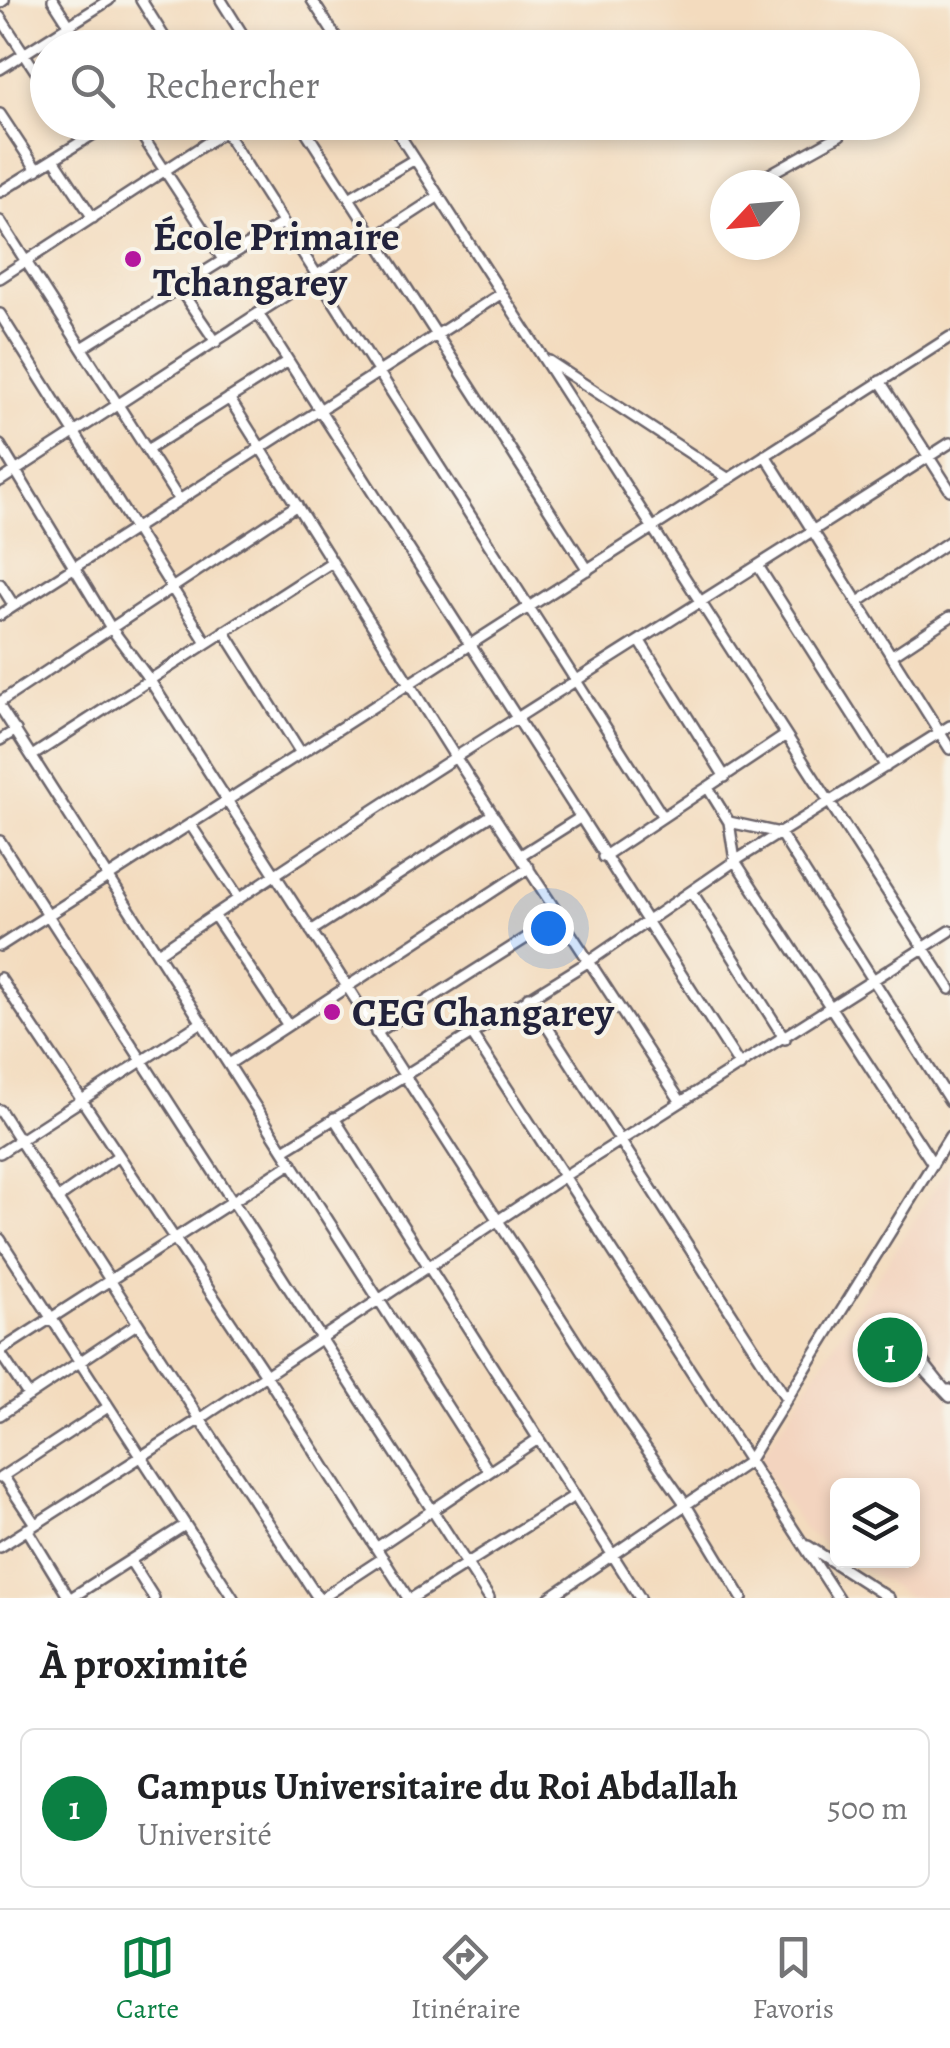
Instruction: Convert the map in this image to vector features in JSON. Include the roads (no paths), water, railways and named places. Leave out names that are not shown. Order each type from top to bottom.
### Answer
[{"type":"street","points":[[53,0],[73,30]]},
{"type":"street","points":[[62,30],[109,0]]},
{"type":"street","points":[[140,0],[159,30]]},
{"type":"street","points":[[221,0],[240,30]]},
{"type":"street","points":[[312,0],[331,30]]},
{"type":"street","points":[[0,17],[30,63]]},
{"type":"street","points":[[0,70],[30,50]]},
{"type":"street","points":[[0,114],[37,170]]},
{"type":"street","points":[[145,140],[224,261]]},
{"type":"street","points":[[0,278],[205,140]]},
{"type":"street","points":[[230,140],[663,818]]},
{"type":"street","points":[[312,140],[588,570]]},
{"type":"street","points":[[403,140],[950,990]]},
{"type":"street","points":[[778,170],[833,140]]},
{"type":"street","points":[[0,192],[83,141]]},
{"type":"street","points":[[349,198],[415,159]]},
{"type":"street","points":[[54,160],[92,218]]},
{"type":"street","points":[[0,480],[439,196]]},
{"type":"street","points":[[0,221],[178,500]]},
{"type":"street","points":[[82,348],[283,224]]},
{"type":"street","points":[[179,288],[216,342]]},
{"type":"street","points":[[0,614],[502,294]]},
{"type":"street","points":[[0,314],[206,642]]},
{"type":"street","points":[[259,315],[578,819],[740,1066]]},
{"type":"street","points":[[0,946],[950,337]]},
{"type":"street","points":[[542,356],[729,479]]},
{"type":"street","points":[[147,450],[287,362]]},
{"type":"street","points":[[880,382],[950,490]]},
{"type":"street","points":[[229,398],[408,684],[681,1102]]},
{"type":"street","points":[[158,954],[454,755],[576,684],[950,443]]},
{"type":"street","points":[[0,445],[111,628],[228,800],[402,1074],[686,1505],[742,1598]]},
{"type":"street","points":[[765,455],[950,749]]},
{"type":"street","points":[[297,506],[0,704],[489,1472]]},
{"type":"street","points":[[858,602],[950,541]]},
{"type":"street","points":[[32,756],[332,562]]},
{"type":"street","points":[[758,566],[886,766]]},
{"type":"street","points":[[0,584],[14,606]]},
{"type":"street","points":[[892,656],[950,617]]},
{"type":"street","points":[[224,631],[301,753]]},
{"type":"street","points":[[641,643],[725,777]]},
{"type":"street","points":[[284,1150],[590,960],[735,861],[950,726]]},
{"type":"street","points":[[0,740],[16,730]]},
{"type":"street","points":[[603,858],[786,735]]},
{"type":"street","points":[[708,788],[729,822],[735,861],[933,1164]]},
{"type":"street","points":[[311,931],[494,814]]},
{"type":"street","points":[[520,854],[578,819]]},
{"type":"street","points":[[729,822],[780,833],[950,1102]]},
{"type":"street","points":[[190,824],[240,898]]},
{"type":"street","points":[[0,841],[489,1598]]},
{"type":"street","points":[[229,1064],[529,868]]},
{"type":"street","points":[[692,892],[786,1039]]},
{"type":"street","points":[[214,915],[287,1024]]},
{"type":"street","points":[[376,1033],[561,916]]},
{"type":"street","points":[[0,1547],[621,1140],[786,1039],[950,931]]},
{"type":"street","points":[[0,978],[410,1598],[574,1496]]},
{"type":"street","points":[[528,996],[786,1398]]},
{"type":"street","points":[[0,1154],[202,1022]]},
{"type":"street","points":[[470,1031],[838,1598]]},
{"type":"street","points":[[0,1110],[320,1598],[383,1558]]},
{"type":"street","points":[[334,1118],[640,1598]]},
{"type":"street","points":[[549,1598],[563,1594],[612,1555],[747,1463],[950,1136]]},
{"type":"street","points":[[58,1199],[118,1156]]},
{"type":"street","points":[[29,1396],[0,1352],[292,1163]]},
{"type":"street","points":[[0,1239],[4,1255],[233,1598]]},
{"type":"street","points":[[0,1415],[138,1322]]},
{"type":"street","points":[[108,1407],[2,1477],[70,1598],[185,1525]]},
{"type":"street","points":[[376,1548],[538,1439]]},
{"type":"street","points":[[801,1542],[888,1598]]},
{"type":"street","points":[[130,1560],[154,1598]]},
{"type":"place","name":"École Primaire Tchangarey","points":[[133,259]]},
{"type":"place","name":"CEG Changarey","points":[[332,1012]]},
{"type":"place","name":"Campus Universitaire du Roi Abdallah","points":[[890,1350]]}]
